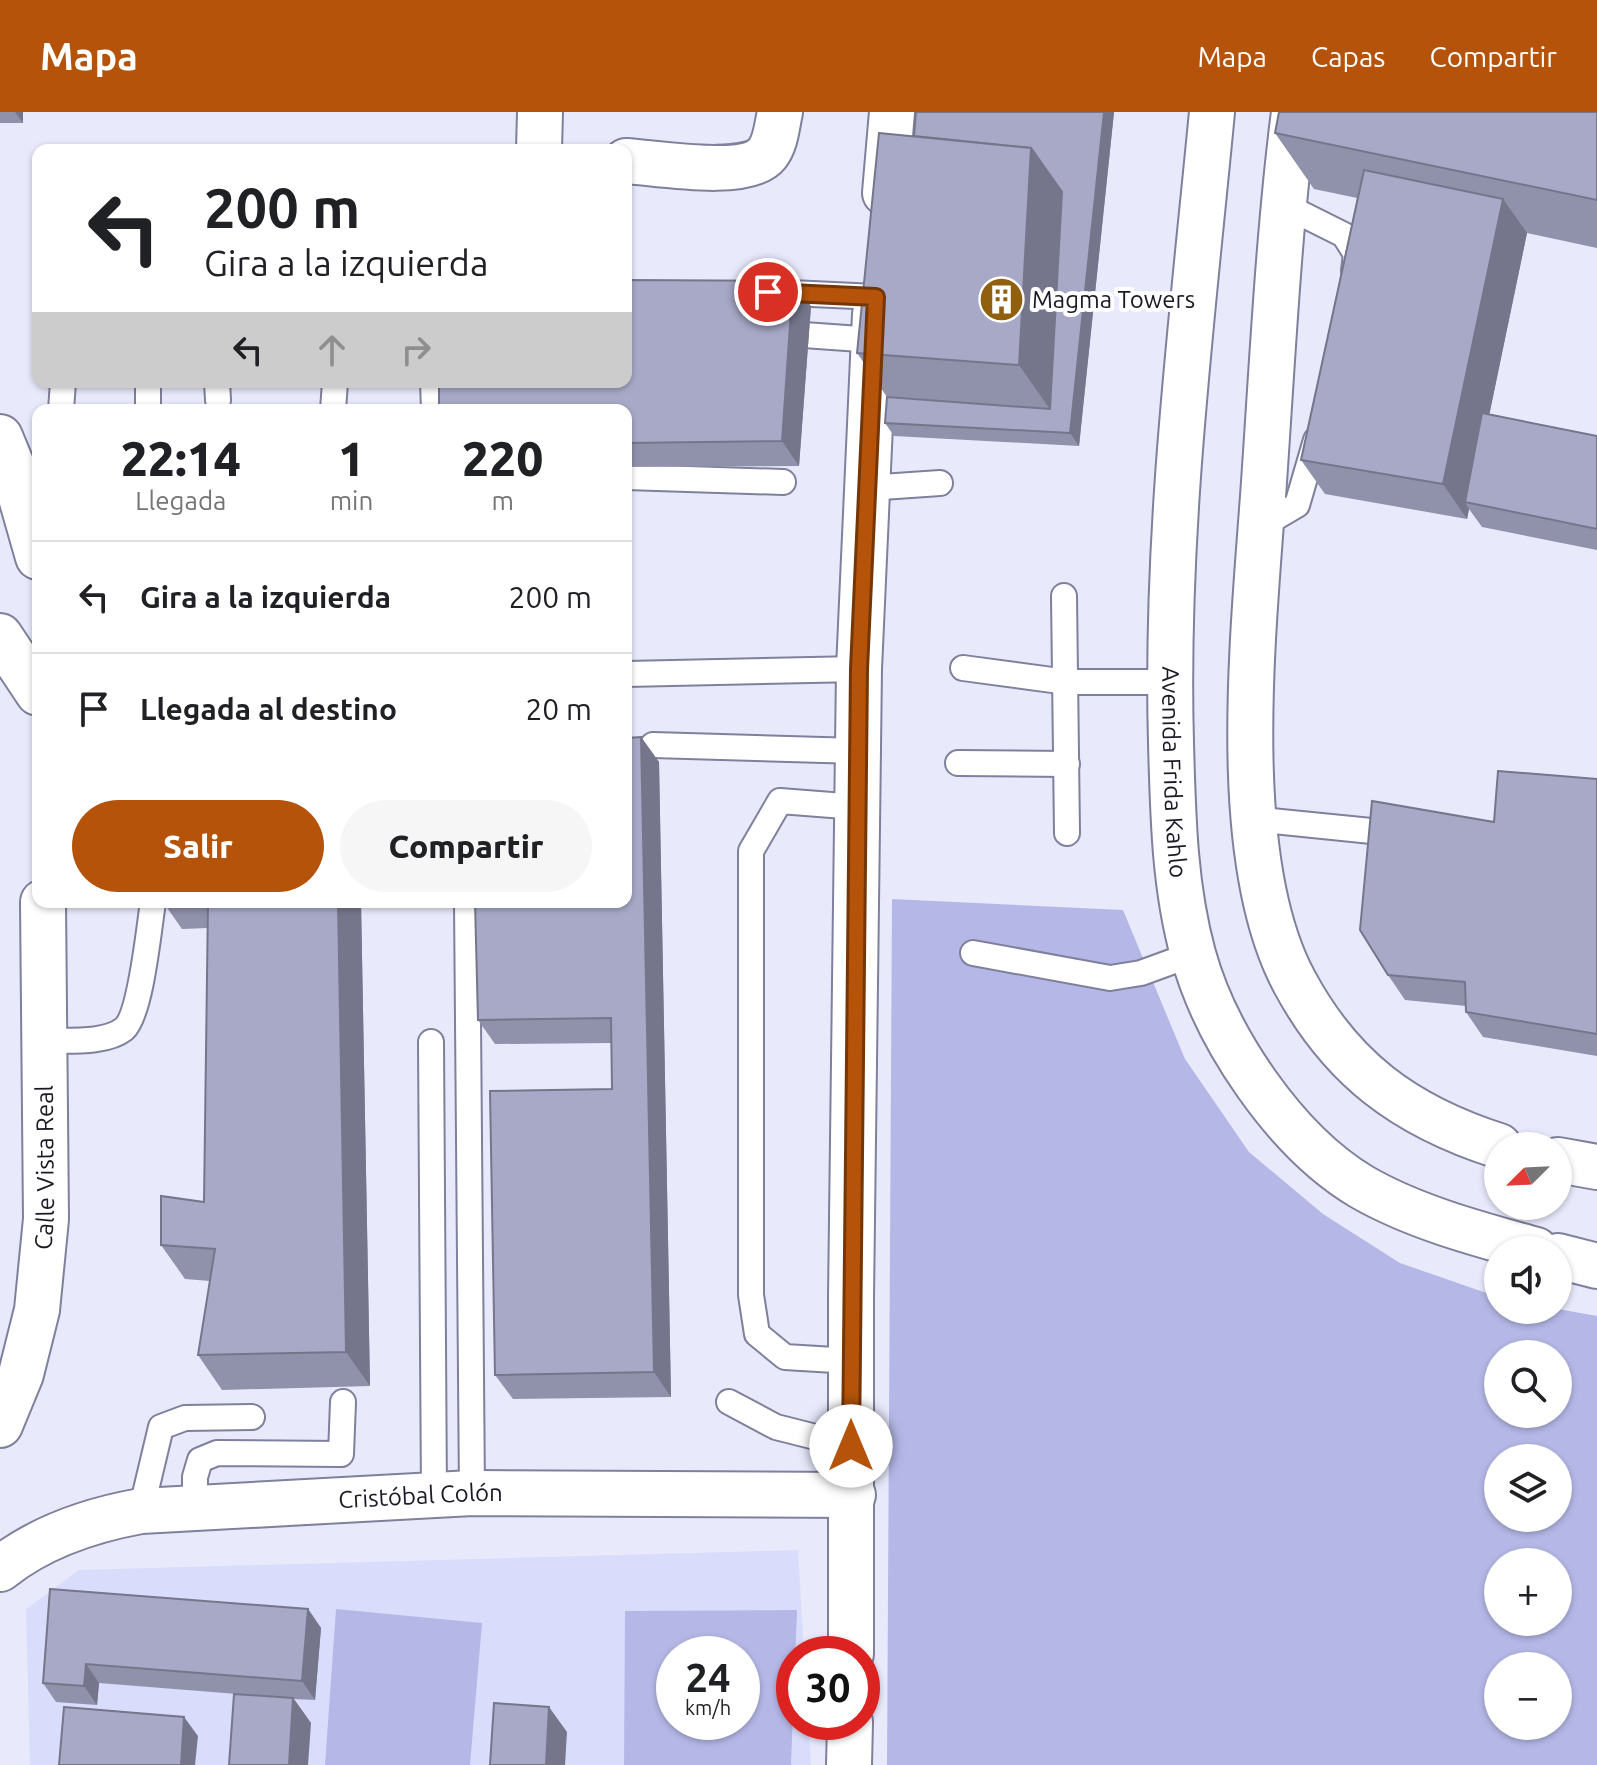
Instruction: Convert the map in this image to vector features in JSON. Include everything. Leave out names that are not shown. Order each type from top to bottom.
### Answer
[{"type":"street","points":[[539,144],[540,112]]},
{"type":"street","points":[[632,161],[732,167],[752,164],[771,147],[780,112]]},
{"type":"street","points":[[849,1636],[859,669],[876,297],[892,112]]},
{"type":"street","name":"Avenida Frida Kahlo","points":[[1212,112],[1179,466],[1169,682],[1174,854],[1193,954],[1217,1018],[1246,1068],[1281,1115],[1318,1153],[1360,1186],[1400,1206],[1493,1236]]},
{"type":"street","points":[[1294,112],[1282,204],[1253,669],[1253,819],[1272,924],[1293,978],[1321,1025],[1379,1088],[1420,1115],[1484,1140]]},
{"type":"street","points":[[0,437],[12,466],[32,536]]},
{"type":"street","points":[[0,636],[32,684]]},
{"type":"street","name":"Calle Vista Real","points":[[0,1425],[21,1374],[37,1310],[46,1219],[43,908]]},
{"type":"street","points":[[1572,1163],[1597,1167]]},
{"type":"street","points":[[1572,1260],[1597,1266]]},
{"type":"street","name":"Cristóbal Colón","points":[[0,1569],[49,1539],[101,1518],[141,1511],[453,1494],[853,1495]]},
{"type":"street","points":[[807,1496],[824,1535],[846,1636]]},
{"type":"street","points":[[849,1765],[850,1740]]},
{"type":"lane","points":[[1282,204],[1344,235],[1356,254],[1352,292]]},
{"type":"lane","points":[[749,292],[876,297]]},
{"type":"lane","points":[[753,331],[874,340]]},
{"type":"lane","points":[[1261,526],[1297,505],[1323,413]]},
{"type":"lane","points":[[632,477],[783,482]]},
{"type":"lane","points":[[867,488],[940,483]]},
{"type":"lane","points":[[1064,596],[1067,833]]},
{"type":"lane","points":[[963,668],[1067,682],[1169,682]]},
{"type":"lane","points":[[632,674],[859,669]]},
{"type":"lane","points":[[653,745],[858,751]]},
{"type":"lane","points":[[958,763],[1067,764]]},
{"type":"lane","points":[[851,1361],[785,1357],[757,1334],[751,1295],[751,851],[780,801],[857,807]]},
{"type":"lane","points":[[1253,819],[1429,837]]},
{"type":"lane","points":[[44,1041],[107,1037],[125,1028],[134,1011],[152,908]]},
{"type":"lane","points":[[453,1494],[467,908]]},
{"type":"lane","points":[[973,953],[1110,978],[1141,973],[1193,954]]},
{"type":"lane","points":[[431,1042],[453,1494]]},
{"type":"lane","points":[[195,1508],[195,1477],[200,1460],[217,1453],[341,1454],[343,1402]]},
{"type":"lane","points":[[729,1402],[776,1427],[851,1446]]},
{"type":"lane","points":[[141,1511],[161,1427],[185,1418],[252,1417]]},
{"type":"shaded area","points":[[892,899],[1123,910],[1185,1059],[1249,1152],[1323,1214],[1400,1263],[1484,1292],[1484,1324],[1572,1324],[1572,1312],[1597,1316],[1597,1765],[887,1765]]},
{"type":"shaded area","points":[[798,1550],[803,1636],[776,1636],[776,1740],[809,1740],[811,1765],[30,1765],[26,1609],[79,1570]]},
{"type":"shaded area","points":[[336,1609],[482,1623],[470,1765],[325,1765]]},
{"type":"shaded area","points":[[797,1610],[796,1636],[776,1636],[776,1740],[792,1740],[791,1765],[624,1765],[625,1611]]},
{"type":"building","points":[[916,112],[1104,112],[1070,433],[885,423],[887,397],[1050,409],[1062,192],[1031,148],[914,136]]},
{"type":"building","points":[[1279,112],[1597,112],[1597,200],[1275,133]]},
{"type":"building","points":[[879,133],[1031,148],[1019,365],[857,353]]},
{"type":"building","points":[[1364,170],[1503,199],[1443,484],[1301,460]]},
{"type":"building","points":[[632,280],[793,281],[782,441],[632,443],[632,404],[439,404],[439,388],[632,388]]},
{"type":"building","points":[[1482,413],[1597,436],[1597,529],[1465,502]]},
{"type":"building","points":[[641,737],[654,1372],[495,1375],[490,1091],[612,1089],[611,1018],[478,1020],[475,908],[632,908],[632,738]]},
{"type":"building","points":[[1498,771],[1597,779],[1597,1034],[1466,1012],[1465,982],[1388,975],[1360,930],[1372,801],[1494,822]]},
{"type":"building","points":[[208,908],[338,908],[346,1352],[198,1355],[215,1249],[161,1245],[161,1196],[204,1202]]},
{"type":"building","points":[[50,1589],[308,1609],[302,1681],[86,1664],[84,1686],[43,1683]]},
{"type":"building","points":[[234,1694],[293,1698],[289,1765],[229,1765]]},
{"type":"building","points":[[494,1703],[549,1707],[546,1765],[490,1765]]},
{"type":"building","points":[[64,1707],[184,1717],[181,1765],[59,1765]]},
{"type":"place","name":"Magma Towers","points":[[1001,300]]},
{"type":"route","points":[[768,292],[876,297],[859,669],[851,1446]]}]
